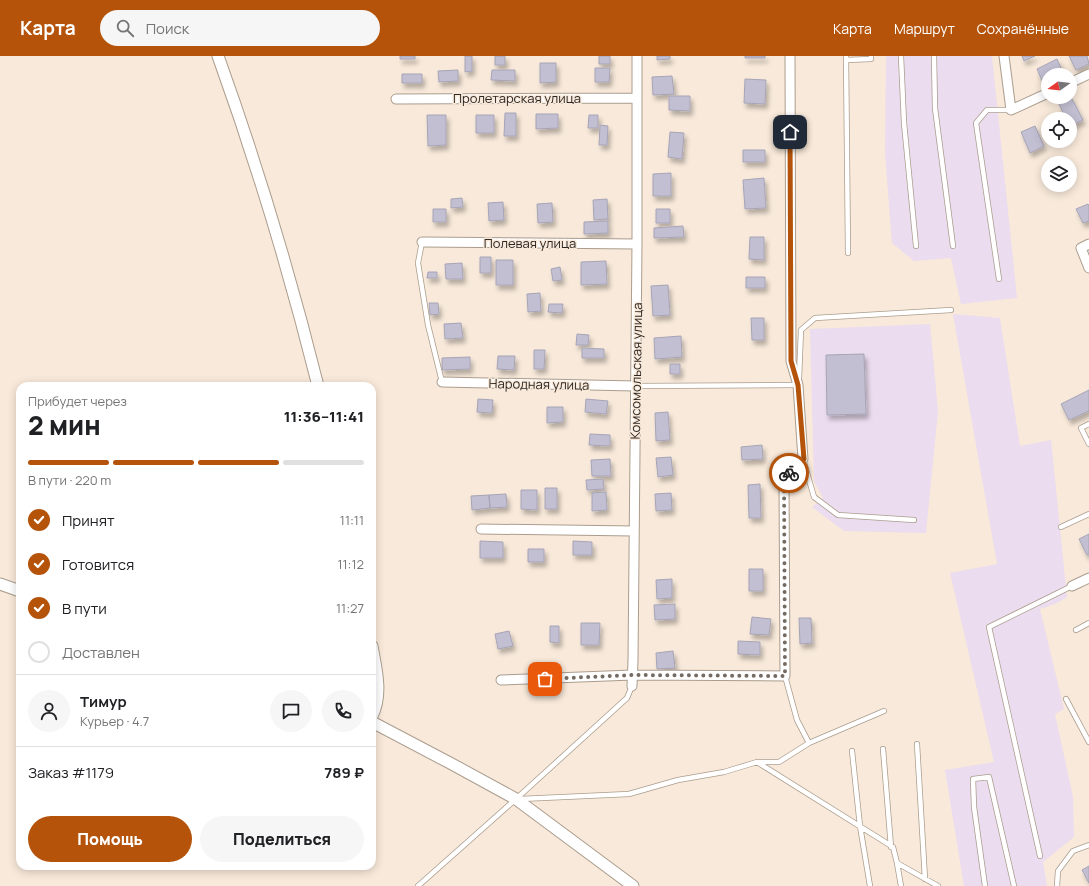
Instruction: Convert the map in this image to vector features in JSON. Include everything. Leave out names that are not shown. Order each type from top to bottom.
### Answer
[{"type":"street","points":[[218,56],[275,227],[317,382]]},
{"type":"street","name":"Комсомольская улица","points":[[632,686],[637,244],[637,56]]},
{"type":"street","points":[[501,680],[633,675],[785,676],[784,478],[804,459],[798,385],[791,361],[790,56]]},
{"type":"street","points":[[1004,56],[1011,110],[1041,96]]},
{"type":"street","points":[[1077,80],[1089,74]]},
{"type":"street","name":"Пролетарская улица","points":[[396,99],[637,98]]},
{"type":"street","name":"Полевая улица","points":[[422,242],[637,244]]},
{"type":"street","points":[[1089,244],[1081,248],[1089,268]]},
{"type":"street","name":"Народная улица","points":[[442,382],[635,386]]},
{"type":"street","points":[[481,529],[634,530]]},
{"type":"street","points":[[1072,586],[1089,578]]},
{"type":"street","points":[[0,584],[16,590]]},
{"type":"street","points":[[376,677],[378,692],[376,703]]},
{"type":"street","points":[[376,724],[516,799],[633,886]]},
{"type":"lane","points":[[848,253],[846,58],[871,59],[871,56]]},
{"type":"lane","points":[[901,56],[904,123],[916,246]]},
{"type":"lane","points":[[934,56],[935,108],[953,246]]},
{"type":"lane","points":[[999,280],[976,123],[987,110],[1011,110]]},
{"type":"lane","points":[[422,242],[418,263],[428,324],[442,382]]},
{"type":"lane","points":[[635,386],[798,385],[801,330],[815,318],[951,310]]},
{"type":"lane","points":[[1089,424],[1081,428],[1089,444]]},
{"type":"lane","points":[[804,459],[814,497],[838,515],[914,520]]},
{"type":"lane","points":[[1061,527],[1089,514]]},
{"type":"lane","points":[[1040,856],[989,627],[1072,586]]},
{"type":"lane","points":[[1076,630],[1089,623]]},
{"type":"lane","points":[[785,676],[797,720],[808,743]]},
{"type":"lane","points":[[418,886],[626,698],[632,686]]},
{"type":"lane","points":[[1066,699],[1089,742]]},
{"type":"lane","points":[[516,799],[628,794],[678,780],[724,772],[757,762],[779,762],[808,743],[884,710]]},
{"type":"lane","points":[[917,744],[925,878]]},
{"type":"lane","points":[[883,749],[891,846],[893,848],[897,863],[901,886]]},
{"type":"lane","points":[[852,751],[860,826],[870,886]]},
{"type":"lane","points":[[757,762],[891,846]]},
{"type":"lane","points":[[985,886],[974,807],[973,779],[989,777],[1014,886]]},
{"type":"lane","points":[[1057,886],[1058,871],[1073,851],[1089,845]]},
{"type":"lane","points":[[897,863],[938,886]]},
{"type":"shaded area","points":[[886,56],[992,56],[1017,298],[961,304],[951,258],[914,261],[892,243],[885,154]]},
{"type":"shaded area","points":[[953,314],[1000,318],[1020,446],[1051,440],[1067,597],[1055,604],[1040,609],[1064,709],[1055,714],[1073,797],[1074,837],[1043,862],[1047,886],[964,886],[945,770],[994,762],[950,573],[997,564]]},
{"type":"shaded area","points":[[930,324],[938,411],[926,533],[844,531],[812,507],[823,498],[814,481],[810,329]]},
{"type":"building","points":[[400,56],[415,56],[415,59],[400,59]]},
{"type":"building","points":[[465,56],[472,56],[472,71],[465,72]]},
{"type":"building","points":[[495,56],[505,56],[505,65],[495,65]]},
{"type":"building","points":[[599,56],[610,56],[610,64],[599,64]]},
{"type":"building","points":[[657,56],[670,56],[670,59],[657,60]]},
{"type":"building","points":[[745,56],[765,56],[765,58],[745,58]]},
{"type":"building","points":[[1022,56],[1035,56],[1024,61]]},
{"type":"building","points":[[1069,56],[1087,56],[1089,64],[1077,70],[1077,68],[1075,68]]},
{"type":"building","points":[[1057,59],[1061,68],[1041,68],[1041,78],[1037,69]]},
{"type":"building","points":[[540,63],[556,63],[556,82],[540,83]]},
{"type":"building","points":[[595,68],[610,68],[609,82],[595,82]]},
{"type":"building","points":[[458,70],[458,81],[439,82],[438,71]]},
{"type":"building","points":[[492,70],[515,70],[515,81],[491,80]]},
{"type":"building","points":[[402,74],[422,74],[422,83],[402,83]]},
{"type":"building","points":[[672,76],[674,94],[653,95],[652,77]]},
{"type":"building","points":[[745,79],[766,80],[765,104],[744,103]]},
{"type":"building","points":[[669,96],[690,96],[690,111],[669,110]]},
{"type":"building","points":[[1059,104],[1075,104],[1083,120],[1077,123],[1077,112],[1063,112]]},
{"type":"building","points":[[505,113],[516,113],[516,136],[504,136]]},
{"type":"building","points":[[536,114],[558,114],[558,128],[536,129]]},
{"type":"building","points":[[427,115],[446,115],[446,145],[428,146]]},
{"type":"building","points":[[476,115],[494,115],[494,133],[476,133]]},
{"type":"building","points":[[589,115],[598,115],[598,128],[588,128]]},
{"type":"building","points":[[600,125],[608,126],[607,145],[599,145]]},
{"type":"building","points":[[1035,126],[1041,139],[1041,148],[1030,153],[1021,132]]},
{"type":"building","points":[[670,132],[684,133],[682,159],[668,157]]},
{"type":"building","points":[[743,150],[765,150],[765,162],[743,162]]},
{"type":"building","points":[[671,173],[671,196],[653,196],[653,174]]},
{"type":"building","points":[[764,178],[766,208],[745,209],[743,180]]},
{"type":"building","points":[[462,198],[463,207],[451,208],[451,199]]},
{"type":"building","points":[[607,199],[608,219],[594,220],[593,200]]},
{"type":"building","points":[[503,202],[504,220],[489,221],[488,203]]},
{"type":"building","points":[[552,203],[553,222],[538,223],[537,204]]},
{"type":"building","points":[[1088,204],[1089,221],[1083,223],[1076,209]]},
{"type":"building","points":[[433,209],[446,209],[446,222],[433,222]]},
{"type":"building","points":[[656,209],[670,209],[670,223],[656,223]]},
{"type":"building","points":[[608,221],[608,233],[584,234],[584,222]]},
{"type":"building","points":[[683,226],[684,237],[654,238],[654,228]]},
{"type":"building","points":[[750,237],[764,237],[764,260],[749,259]]},
{"type":"building","points":[[480,257],[491,257],[491,273],[480,273]]},
{"type":"building","points":[[496,260],[513,260],[513,285],[496,285]]},
{"type":"building","points":[[606,261],[607,284],[581,285],[581,262]]},
{"type":"building","points":[[462,263],[463,279],[446,279],[445,264]]},
{"type":"building","points":[[560,267],[562,280],[553,281],[551,269]]},
{"type":"building","points":[[428,272],[437,272],[437,278],[427,278]]},
{"type":"building","points":[[746,277],[765,277],[765,288],[746,288]]},
{"type":"building","points":[[668,285],[670,315],[653,316],[651,286]]},
{"type":"building","points":[[540,293],[541,311],[528,312],[527,294]]},
{"type":"building","points":[[429,303],[438,303],[439,314],[430,315]]},
{"type":"building","points":[[549,304],[563,304],[562,313],[548,312]]},
{"type":"building","points":[[751,318],[764,318],[764,340],[752,340]]},
{"type":"building","points":[[461,323],[463,338],[445,339],[444,324]]},
{"type":"building","points":[[577,334],[589,335],[588,345],[576,345]]},
{"type":"building","points":[[681,336],[682,357],[655,359],[654,338]]},
{"type":"building","points":[[582,348],[604,349],[604,358],[582,358]]},
{"type":"building","points":[[534,350],[545,350],[544,369],[534,369]]},
{"type":"building","points":[[864,354],[866,414],[827,415],[826,355]]},
{"type":"building","points":[[498,356],[515,356],[514,370],[497,369]]},
{"type":"building","points":[[470,357],[470,369],[442,370],[442,358]]},
{"type":"building","points":[[670,364],[680,364],[680,374],[670,374]]},
{"type":"building","points":[[1089,390],[1089,411],[1069,420],[1061,404]]},
{"type":"building","points":[[478,399],[493,400],[492,413],[477,412]]},
{"type":"building","points":[[586,399],[608,401],[606,414],[585,412]]},
{"type":"building","points":[[547,407],[563,407],[563,422],[547,423]]},
{"type":"building","points":[[668,412],[670,440],[656,441],[655,413]]},
{"type":"building","points":[[590,434],[610,435],[610,446],[589,445]]},
{"type":"building","points":[[762,445],[763,459],[742,460],[741,447]]},
{"type":"building","points":[[671,457],[673,475],[658,477],[656,458]]},
{"type":"building","points":[[610,459],[611,476],[592,476],[591,460]]},
{"type":"building","points":[[603,479],[604,489],[587,490],[586,480]]},
{"type":"building","points":[[760,484],[761,518],[749,518],[748,485]]},
{"type":"building","points":[[545,488],[557,488],[557,509],[545,509]]},
{"type":"building","points":[[521,490],[537,490],[537,510],[521,509]]},
{"type":"building","points":[[606,492],[607,510],[592,511],[592,493]]},
{"type":"building","points":[[671,493],[672,510],[656,511],[655,494]]},
{"type":"building","points":[[506,494],[507,507],[490,508],[489,495]]},
{"type":"building","points":[[489,495],[490,508],[472,510],[471,496]]},
{"type":"building","points":[[1089,534],[1089,555],[1087,555],[1079,539]]},
{"type":"building","points":[[480,541],[503,542],[503,558],[480,558]]},
{"type":"building","points":[[573,541],[592,542],[592,555],[573,555]]},
{"type":"building","points":[[528,549],[544,549],[544,562],[528,562]]},
{"type":"building","points":[[749,569],[763,569],[763,591],[749,591]]},
{"type":"building","points":[[672,579],[672,598],[657,599],[656,580]]},
{"type":"building","points":[[675,604],[675,619],[655,620],[654,605]]},
{"type":"building","points":[[752,617],[771,619],[769,635],[750,634]]},
{"type":"building","points":[[799,618],[811,618],[812,643],[800,644]]},
{"type":"building","points":[[581,623],[600,623],[599,645],[581,645]]},
{"type":"building","points":[[550,626],[559,626],[559,643],[550,642]]},
{"type":"building","points":[[509,631],[513,646],[498,649],[495,634]]},
{"type":"building","points":[[738,641],[760,642],[760,655],[738,654]]},
{"type":"building","points":[[673,651],[675,668],[657,669],[656,653]]},
{"type":"building","points":[[1089,866],[1089,883],[1082,870]]},
{"type":"way so far","points":[[545,679],[633,675],[785,676],[784,478],[789,473]]},
{"type":"route","points":[[789,473],[804,459],[798,385],[791,361],[790,132]]}]
